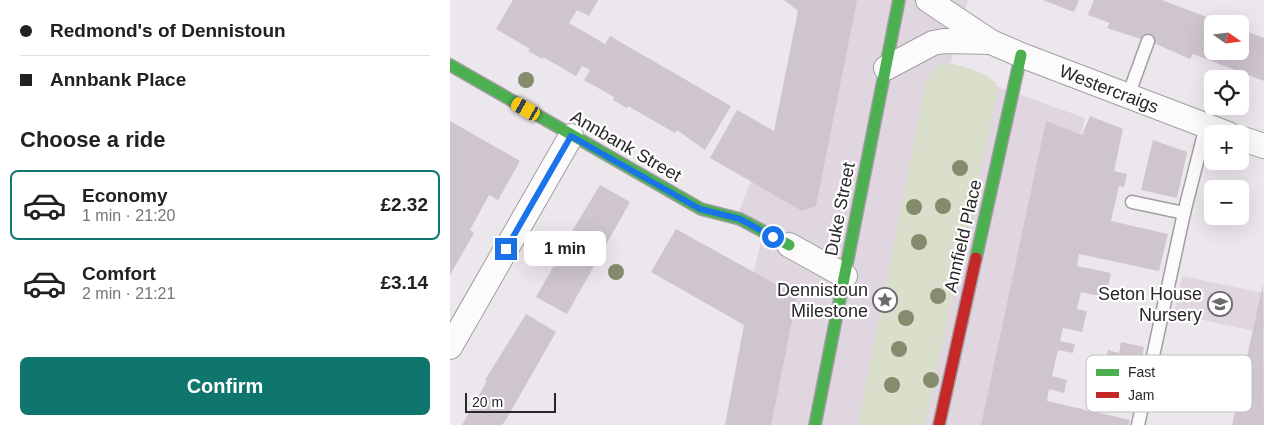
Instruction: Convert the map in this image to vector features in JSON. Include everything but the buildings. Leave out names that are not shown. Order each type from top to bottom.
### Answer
[{"type":"street","name":"Duke Street","points":[[815,425],[899,0]]},
{"type":"street","name":"Westercraigs","points":[[928,0],[991,42],[1204,125]]},
{"type":"street","name":"Westercraigs","points":[[886,68],[932,43],[944,41],[991,42]]},
{"type":"street","name":"Annfield Place","points":[[939,425],[1021,55]]},
{"type":"street","name":"Annbank Street","points":[[450,65],[700,209],[740,219],[789,245]]},
{"type":"street","points":[[450,347],[571,136]]},
{"type":"street","points":[[1249,141],[1264,146]]},
{"type":"street","points":[[789,245],[845,276]]},
{"type":"lane","points":[[1128,96],[1148,41]]},
{"type":"lane","points":[[1153,355],[1184,213],[1204,134]]},
{"type":"lane","points":[[1132,202],[1184,213]]},
{"type":"lane","points":[[1138,425],[1141,412]]},
{"type":"shaded area","points":[[828,0],[968,0],[949,69],[1085,118],[1014,425],[746,425],[747,302],[762,236],[735,221],[761,157],[792,172]]},
{"type":"shaded area","name":"Seton House Nursery","points":[[1182,276],[1264,293],[1264,333],[1174,314]]},
{"type":"green space","points":[[945,63],[985,75],[995,83],[998,92],[924,425],[858,425],[926,81],[936,66]]},
{"type":"traffic: fast","points":[[815,425],[899,0]]},
{"type":"traffic: fast","points":[[976,258],[1021,55]]},
{"type":"traffic: fast","points":[[450,65],[701,209],[740,219],[789,245]]},
{"type":"traffic: jam","points":[[939,425],[976,258]]},
{"type":"place","name":"Dennistoun Milestone","points":[[885,300]]},
{"type":"place","name":"Seton House Nursery","points":[[1220,304]]},
{"type":"route","points":[[506,249],[571,136],[700,209],[740,219],[773,237]]}]
